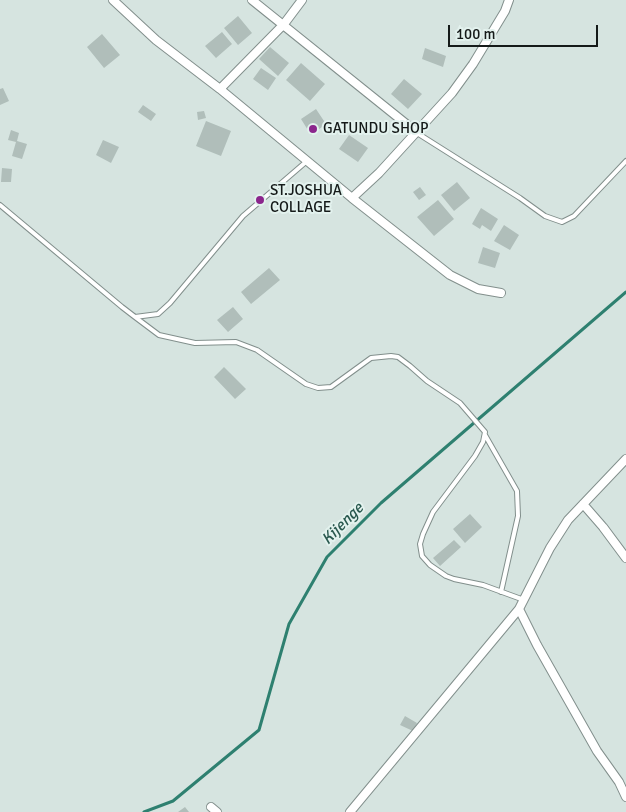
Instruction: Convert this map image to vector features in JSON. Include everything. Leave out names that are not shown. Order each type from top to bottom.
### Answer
[{"type":"street","points":[[113,0],[156,40],[220,89],[352,198],[450,275],[478,289],[501,293]]},
{"type":"street","points":[[252,0],[415,131]]},
{"type":"street","points":[[220,89],[284,24],[302,0]]},
{"type":"street","points":[[352,198],[379,172],[452,93],[473,64],[505,11],[509,0]]},
{"type":"street","points":[[350,812],[519,609],[550,548],[568,520],[626,459]]},
{"type":"street","points":[[583,504],[626,558]]},
{"type":"street","points":[[519,609],[537,645],[597,751],[623,781],[626,797]]},
{"type":"lane","points":[[415,131],[545,216],[562,222],[574,216],[626,162]]},
{"type":"lane","points":[[136,317],[158,314],[170,303],[243,216],[308,160]]},
{"type":"lane","points":[[0,205],[93,284],[159,335],[195,343],[236,342],[257,350],[306,384],[318,388],[331,387],[371,358],[398,357],[427,381],[455,399],[484,433],[517,491],[518,516],[501,592]]},
{"type":"lane","points":[[484,433],[483,442],[475,456],[433,512],[423,534],[420,544],[421,552],[430,565],[446,576],[483,584],[524,600]]},
{"type":"building","points":[[238,16],[252,33],[238,45],[224,28]]},
{"type":"building","points":[[222,32],[232,44],[216,58],[205,46]]},
{"type":"building","points":[[102,34],[120,55],[104,68],[87,47]]},
{"type":"building","points":[[270,47],[289,63],[278,76],[259,59]]},
{"type":"building","points":[[425,48],[446,56],[443,67],[422,59]]},
{"type":"building","points":[[301,63],[325,84],[310,101],[286,80]]},
{"type":"building","points":[[261,68],[276,78],[268,90],[253,79]]},
{"type":"building","points":[[404,79],[422,94],[408,109],[391,94]]},
{"type":"building","points":[[3,88],[9,101],[0,105],[0,89]]},
{"type":"building","points":[[143,105],[156,114],[151,121],[138,112]]},
{"type":"building","points":[[316,109],[328,127],[324,129],[322,127],[311,135],[301,119]]},
{"type":"building","points":[[204,111],[206,118],[198,120],[197,112]]},
{"type":"building","points":[[206,121],[231,131],[221,156],[196,146]]},
{"type":"building","points":[[11,130],[19,133],[17,141],[27,144],[22,159],[12,156],[16,142],[8,140]]},
{"type":"building","points":[[349,135],[368,148],[358,162],[339,149]]},
{"type":"building","points":[[103,140],[119,147],[111,163],[96,155]]},
{"type":"building","points":[[2,168],[12,169],[11,182],[1,182]]},
{"type":"building","points":[[457,182],[470,198],[454,211],[441,195]]},
{"type":"building","points":[[420,187],[426,195],[419,200],[413,192]]},
{"type":"building","points":[[438,200],[454,219],[434,236],[417,217]]},
{"type":"building","points":[[481,208],[498,219],[491,231],[482,225],[480,229],[472,224]]},
{"type":"building","points":[[504,225],[519,235],[510,250],[494,241]]},
{"type":"building","points":[[483,247],[500,253],[495,268],[478,263]]},
{"type":"building","points":[[269,268],[280,280],[251,304],[241,292]]},
{"type":"building","points":[[233,307],[243,319],[228,332],[217,320]]},
{"type":"building","points":[[224,367],[246,389],[235,399],[214,377]]},
{"type":"building","points":[[470,514],[482,527],[465,543],[453,529]]},
{"type":"building","points":[[454,540],[461,547],[440,566],[433,558]]},
{"type":"building","points":[[405,716],[417,723],[413,731],[400,725]]},
{"type":"building","points":[[185,807],[189,812],[178,812]]},
{"type":"waterway","name":"Kijenge","points":[[144,812],[173,801],[259,730],[289,624],[327,557],[381,503],[626,292]]},
{"type":"place","name":"GATUNDU SHOP","points":[[313,129]]},
{"type":"place","name":"ST.JOSHUA COLLAGE","points":[[260,200]]}]
